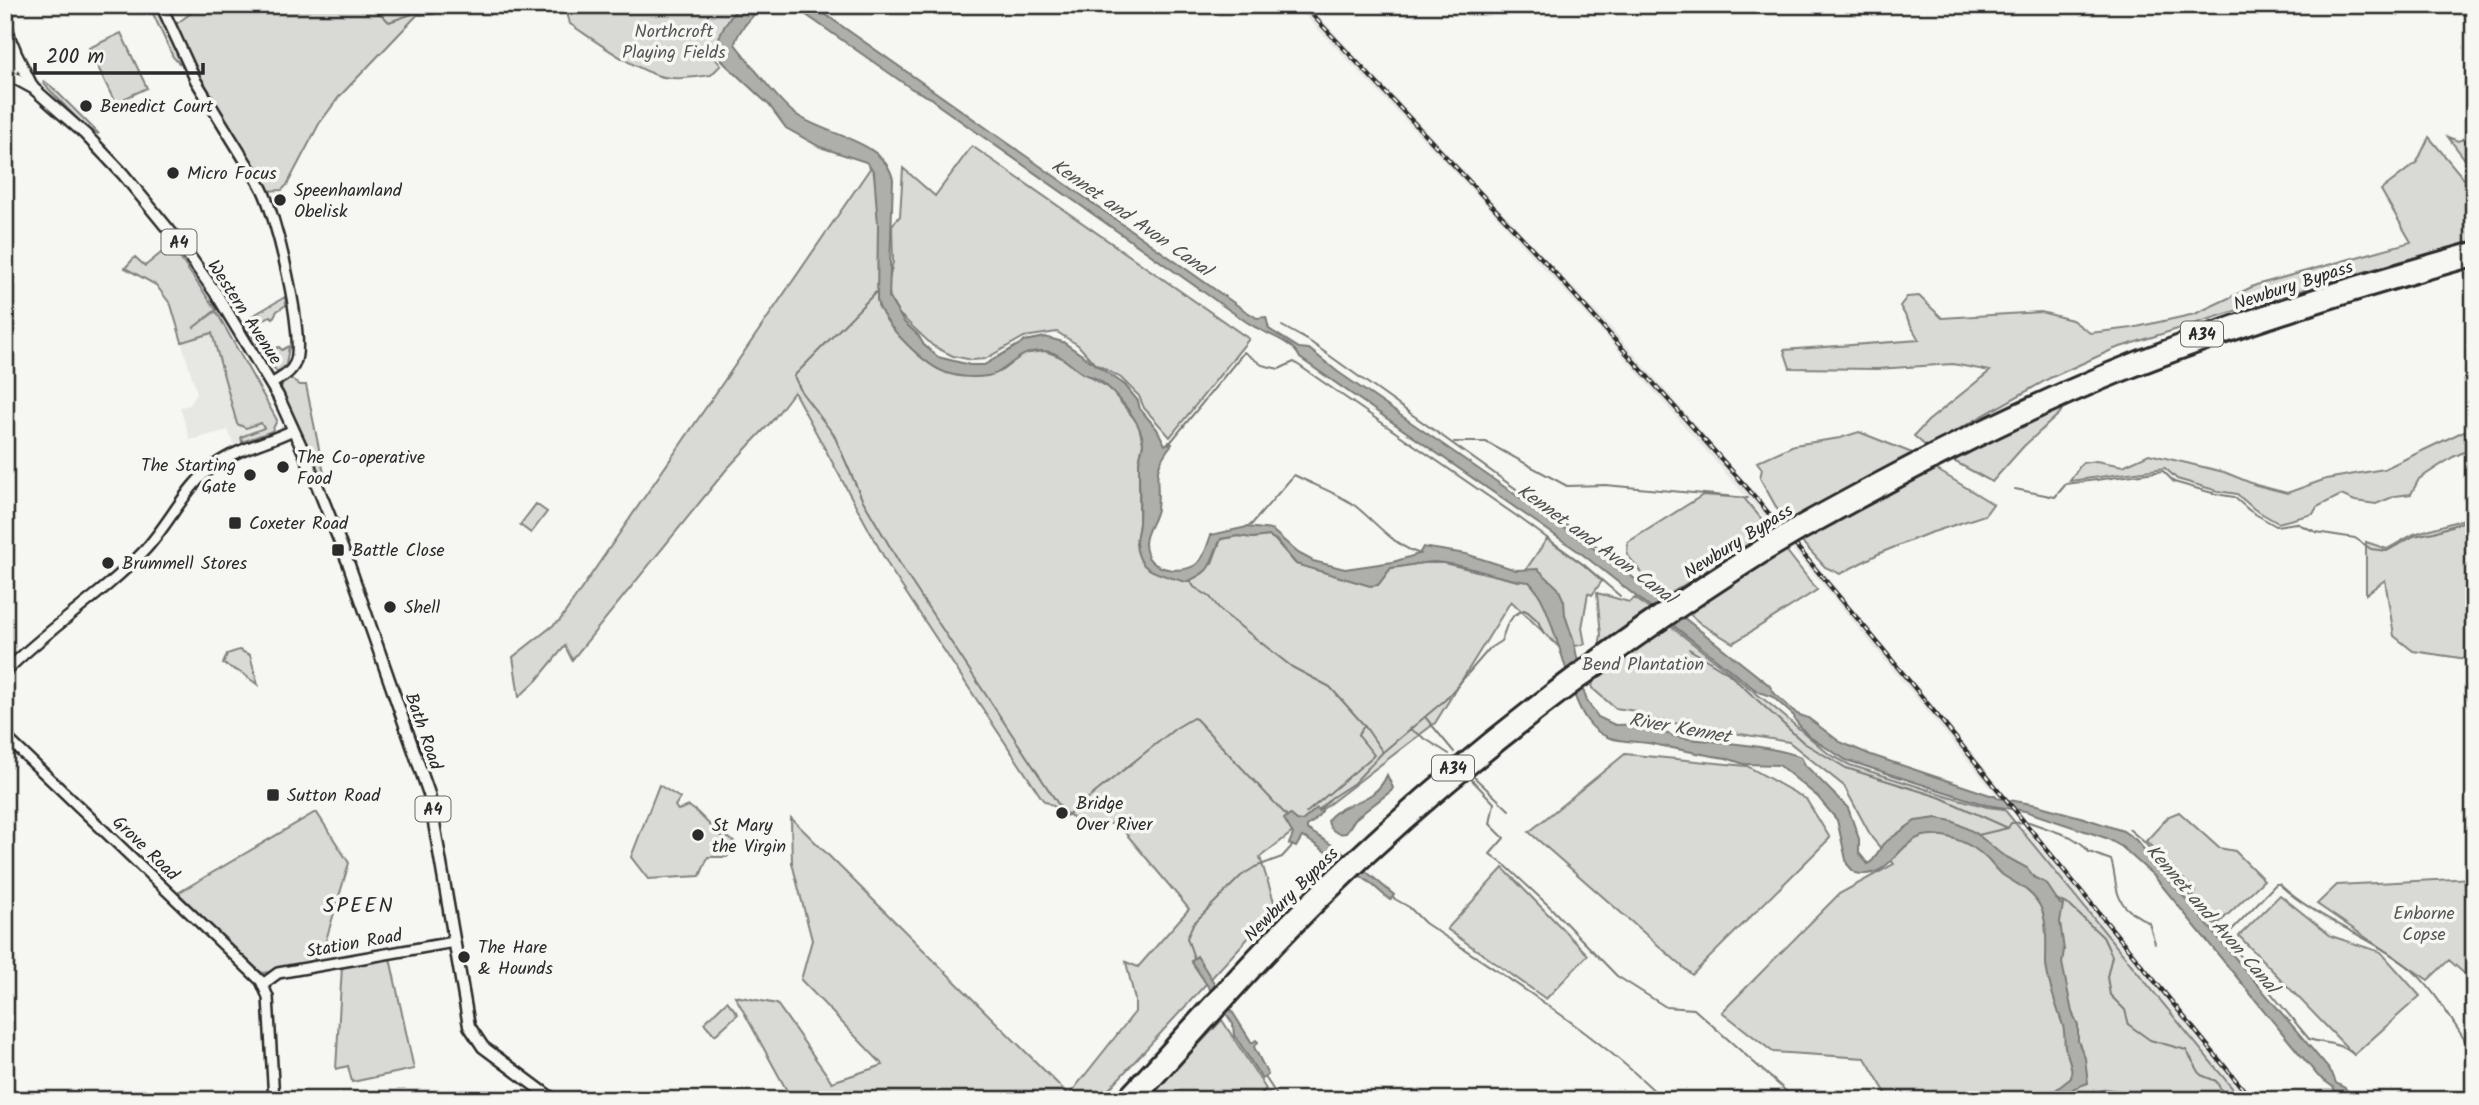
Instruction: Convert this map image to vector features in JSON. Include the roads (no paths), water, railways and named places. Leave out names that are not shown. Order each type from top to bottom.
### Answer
[{"type":"highway","name":"Newbury Bypass","points":[[1121,1100],[1358,860],[1559,690],[1678,604],[1795,531],[1917,463],[2054,393],[2179,342],[2308,297],[2474,249]]},
{"type":"highway","name":"Newbury Bypass","points":[[1945,449],[2193,348],[2335,299],[2474,259]]},
{"type":"highway","name":"Newbury Bypass","points":[[1137,1100],[1211,1009]]},
{"type":"main road","name":"A4","points":[[7,76],[13,70],[16,54],[8,38]]},
{"type":"main road","name":"Western Avenue","points":[[16,54],[33,88]]},
{"type":"main road","name":"Western Avenue","points":[[7,76],[33,88],[69,122],[131,186],[199,269],[271,384],[293,430]]},
{"type":"main road","name":"Bath Road","points":[[293,430],[349,565],[427,788],[467,1021],[474,1036],[489,1052],[554,1100]]},
{"type":"street","points":[[161,5],[196,81],[265,192],[268,202],[292,291],[297,355],[292,369],[271,384]]},
{"type":"street","points":[[5,19],[8,38]]},
{"type":"street","points":[[5,672],[141,554],[210,468],[235,452],[293,430]]},
{"type":"street","name":"Grove Road","points":[[5,736],[263,984]]},
{"type":"street","name":"Station Road","points":[[263,984],[278,973],[454,942]]},
{"type":"street","points":[[263,984],[268,997],[274,1100]]},
{"type":"waterway","points":[[365,5],[389,22],[412,14]]},
{"type":"waterway","points":[[419,15],[434,14],[449,5]]},
{"type":"waterway","points":[[876,292],[794,376],[802,393],[834,435],[862,499],[906,574],[1066,816],[1176,728],[1193,718],[1287,816]]},
{"type":"waterway","name":"Kennet and Avon Canal","points":[[1282,326],[1309,341],[1617,561]]},
{"type":"waterway","points":[[1169,444],[1244,352],[1262,365],[1279,369],[1294,362],[1521,519],[1584,565],[1620,596]]},
{"type":"waterway","points":[[1454,442],[1486,442],[1567,486],[1605,485],[1748,498]]},
{"type":"waterway","points":[[2015,489],[2055,497],[2066,484],[2163,471],[2174,482],[2234,497],[2250,511],[2276,526],[2296,523],[2316,532],[2355,538],[2371,549],[2387,551],[2414,536],[2474,518]]},
{"type":"waterway","points":[[1246,527],[1251,525],[1294,475],[1347,501],[1393,540],[1421,554]]},
{"type":"waterway","points":[[1190,580],[1194,587],[1210,597],[1222,612],[1292,667],[1330,687],[1364,725],[1382,751]]},
{"type":"waterway","points":[[1318,811],[1331,798],[1354,783],[1383,752],[1445,700],[1490,648],[1501,641],[1514,615],[1524,610],[1528,612],[1538,621],[1544,634]]},
{"type":"waterway","points":[[1689,649],[1728,673],[1804,743],[1846,768],[1939,797],[2008,828]]},
{"type":"waterway","points":[[1426,718],[1454,752]]},
{"type":"waterway","points":[[1306,813],[1374,755],[1358,735],[1364,726]]},
{"type":"waterway","points":[[1410,729],[1449,754]]},
{"type":"waterway","points":[[1474,777],[1509,810]]},
{"type":"waterway","points":[[1471,779],[1494,803],[1490,824],[1504,838],[1490,854],[1548,905],[1617,976],[1666,1007],[1694,1009],[1796,1100]]},
{"type":"waterway","points":[[1978,835],[2008,828],[2011,823],[2029,822],[2071,837],[2089,852],[2111,860],[2120,899],[2129,910],[2149,923],[2155,943]]},
{"type":"waterway","name":"Kennet and Avon Canal","points":[[2129,829],[2176,878],[2309,1039],[2336,1045],[2352,1053]]},
{"type":"waterway","points":[[1194,958],[1187,938],[1193,924],[1241,876],[1255,867],[1282,857],[1292,846]]},
{"type":"waterway","name":"Kennet and Avon Canal","points":[[2225,937],[2276,884],[2279,884],[2309,907],[2406,965],[2434,994],[2474,1054]]},
{"type":"waterway","points":[[1393,898],[1409,907],[1425,923],[1579,1028],[1664,1100]]},
{"type":"waterway","points":[[2056,899],[2070,906],[2103,937],[2112,956],[2107,977],[2110,995],[2125,1010],[2129,1025],[2150,1040],[2186,1050],[2201,1075],[2216,1081],[2227,1100]]},
{"type":"waterway","points":[[1265,1077],[1280,1100]]},
{"type":"railway","points":[[1303,5],[1545,262],[1749,490],[1873,637],[2252,1100]]},
{"type":"place","name":"Benedict Court","points":[[86,106]]},
{"type":"place","name":"Micro Focus","points":[[173,173]]},
{"type":"place","name":"Speenhamland Obelisk","points":[[280,200]]},
{"type":"place","name":"The Co-operative Food","points":[[283,467]]},
{"type":"place","name":"The Starting Gate","points":[[250,475]]},
{"type":"place","name":"Coxeter Road","points":[[235,523]]},
{"type":"place","name":"Battle Close","points":[[338,550]]},
{"type":"place","name":"Brummell Stores","points":[[108,563]]},
{"type":"place","name":"Shell","points":[[390,607]]},
{"type":"place","name":"Sutton Road","points":[[273,795]]},
{"type":"place","name":"Bridge Over River","points":[[1062,813]]},
{"type":"place","name":"St Mary the Virgin","points":[[698,835]]},
{"type":"place","name":"The Hare & Hounds","points":[[464,957]]},
{"type":"district","name":"SPEEN","points":[[359,905]]},
{"type":"park label","name":"Northcroft Playing Fields","points":[[674,41]]},
{"type":"park label","name":"Bend Plantation","points":[[1643,664]]},
{"type":"park label","name":"Enborne Copse","points":[[2424,923]]},
{"type":"water label","name":"River Kennet","points":[[1680,727]]}]
